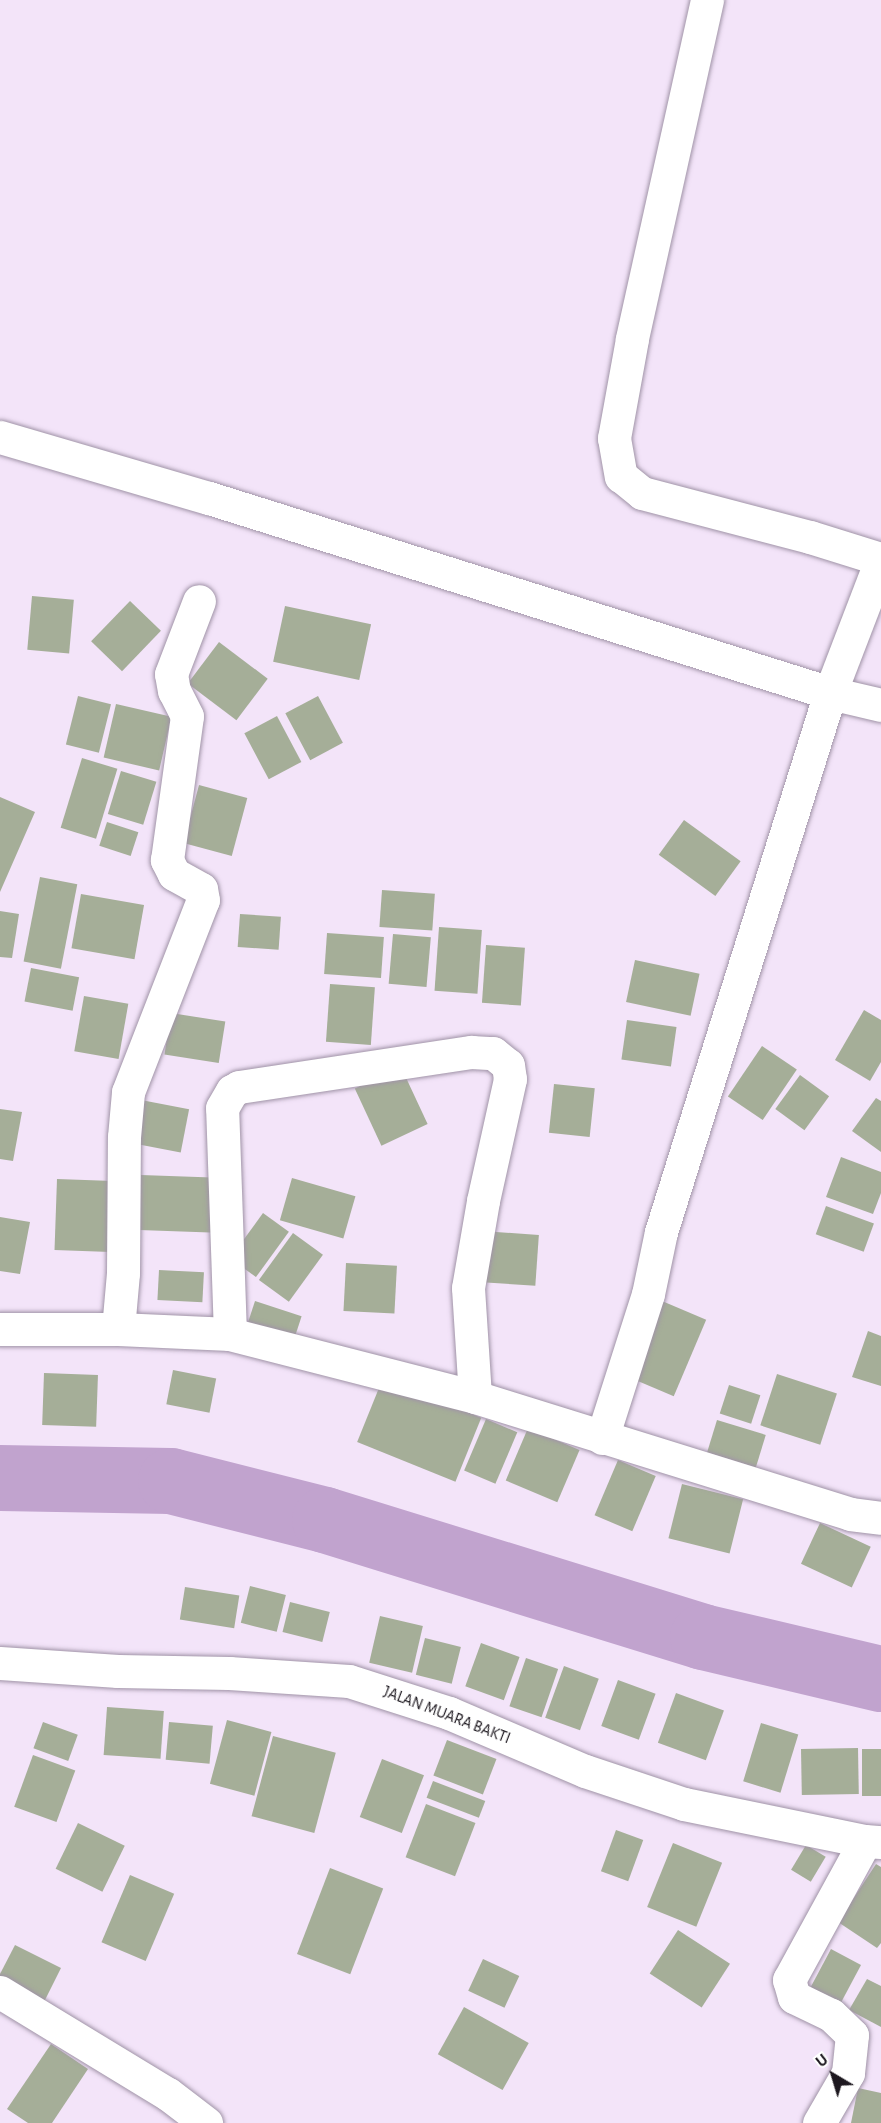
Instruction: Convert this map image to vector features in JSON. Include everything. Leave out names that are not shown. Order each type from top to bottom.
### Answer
[{"type":"street","points":[[602,1438],[648,1294],[661,1232],[830,693],[880,560],[810,537],[642,494],[621,476],[614,438],[632,339],[707,0]]},
{"type":"street","points":[[0,437],[209,498],[830,693],[881,705]]},
{"type":"street","points":[[118,1329],[123,1273],[124,1137],[128,1092],[203,900],[201,889],[174,874],[167,860],[187,716],[174,691],[171,674],[199,601]]},
{"type":"street","points":[[230,1334],[222,1108],[232,1091],[239,1087],[459,1053],[493,1053],[508,1065],[510,1079],[483,1201],[468,1288],[475,1397]]},
{"type":"street","points":[[0,1329],[118,1329],[230,1334],[475,1397],[850,1514],[881,1518]]},
{"type":"street","name":"JALAN MUARA BAKTI","points":[[0,1663],[118,1671],[230,1673],[349,1681],[449,1713],[585,1771],[684,1804],[873,1841]]},
{"type":"street","points":[[819,2123],[848,2073],[852,2035],[831,2015],[794,1997],[789,1980],[873,1841]]},
{"type":"street","points":[[0,1992],[168,2094],[206,2123]]},
{"type":"building","points":[[32,596],[74,600],[69,653],[27,650]]},
{"type":"building","points":[[130,601],[161,631],[122,671],[91,641]]},
{"type":"building","points":[[285,606],[371,624],[359,680],[273,662]]},
{"type":"building","points":[[219,642],[268,679],[236,720],[188,684]]},
{"type":"building","points":[[78,696],[111,704],[99,753],[66,745]]},
{"type":"building","points":[[318,696],[343,743],[310,760],[285,713]]},
{"type":"building","points":[[116,704],[172,717],[159,770],[104,758]]},
{"type":"building","points":[[277,716],[301,762],[269,779],[244,733]]},
{"type":"building","points":[[82,758],[117,769],[96,839],[61,828]]},
{"type":"building","points":[[121,771],[156,782],[143,825],[108,814]]},
{"type":"building","points":[[199,785],[247,798],[232,856],[183,843]]},
{"type":"building","points":[[0,797],[35,812],[0,892]]},
{"type":"building","points":[[684,820],[741,861],[715,896],[659,855]]},
{"type":"building","points":[[107,822],[138,832],[131,856],[99,846]]},
{"type":"building","points":[[40,877],[77,884],[61,969],[24,961]]},
{"type":"building","points":[[382,890],[435,894],[432,931],[379,927]]},
{"type":"building","points":[[81,894],[144,905],[134,959],[71,948]]},
{"type":"building","points":[[0,911],[19,914],[12,958],[0,957]]},
{"type":"building","points":[[240,914],[281,917],[279,950],[238,947]]},
{"type":"building","points":[[439,927],[482,930],[477,994],[435,991]]},
{"type":"building","points":[[327,933],[384,937],[381,978],[324,974]]},
{"type":"building","points":[[393,934],[431,937],[426,987],[389,984]]},
{"type":"building","points":[[486,945],[525,948],[521,1006],[482,1003]]},
{"type":"building","points":[[635,960],[700,974],[691,1016],[626,1002]]},
{"type":"building","points":[[31,968],[79,977],[73,1011],[25,1001]]},
{"type":"building","points":[[330,984],[375,987],[371,1045],[326,1042]]},
{"type":"building","points":[[84,996],[128,1004],[119,1059],[74,1051]]},
{"type":"building","points":[[864,1010],[881,1020],[881,1062],[870,1081],[835,1060]]},
{"type":"building","points":[[171,1013],[225,1022],[219,1063],[164,1054]]},
{"type":"building","points":[[627,1020],[677,1027],[671,1067],[621,1060]]},
{"type":"building","points":[[762,1046],[797,1069],[763,1120],[728,1097]]},
{"type":"building","points":[[401,1067],[428,1124],[381,1146],[355,1089]]},
{"type":"building","points":[[800,1075],[829,1096],[804,1130],[775,1109]]},
{"type":"building","points":[[554,1084],[595,1088],[590,1137],[549,1133]]},
{"type":"building","points":[[876,1098],[881,1101],[881,1152],[852,1131]]},
{"type":"building","points":[[141,1100],[189,1109],[181,1153],[133,1143]]},
{"type":"building","points":[[0,1109],[22,1112],[13,1161],[0,1159]]},
{"type":"building","points":[[841,1157],[881,1172],[881,1193],[873,1214],[826,1197]]},
{"type":"building","points":[[141,1175],[219,1178],[217,1233],[139,1230]]},
{"type":"building","points":[[292,1178],[355,1196],[343,1238],[280,1220]]},
{"type":"building","points":[[57,1179],[113,1181],[110,1252],[55,1250]]},
{"type":"building","points":[[826,1206],[874,1223],[864,1252],[816,1234]]},
{"type":"building","points":[[263,1213],[289,1232],[256,1277],[230,1258]]},
{"type":"building","points":[[0,1217],[30,1222],[20,1274],[0,1271]]},
{"type":"building","points":[[482,1231],[539,1235],[535,1286],[478,1282]]},
{"type":"building","points":[[293,1233],[323,1255],[289,1302],[259,1280]]},
{"type":"building","points":[[346,1263],[397,1266],[394,1314],[343,1311]]},
{"type":"building","points":[[159,1270],[204,1272],[202,1302],[157,1300]]},
{"type":"building","points":[[255,1301],[302,1316],[294,1338],[248,1323]]},
{"type":"building","points":[[662,1301],[706,1320],[674,1396],[630,1377]]},
{"type":"building","points":[[868,1331],[881,1336],[881,1386],[852,1377]]},
{"type":"building","points":[[173,1370],[216,1378],[210,1413],[166,1404]]},
{"type":"building","points":[[44,1373],[98,1375],[96,1427],[42,1425]]},
{"type":"building","points":[[777,1374],[837,1393],[820,1445],[760,1425]]},
{"type":"building","points":[[383,1378],[481,1418],[455,1482],[357,1442]]},
{"type":"building","points":[[729,1385],[760,1395],[751,1424],[720,1414]]},
{"type":"building","points":[[486,1419],[517,1432],[495,1484],[464,1471]]},
{"type":"building","points":[[717,1420],[766,1435],[756,1467],[707,1453]]},
{"type":"building","points":[[528,1428],[580,1450],[557,1502],[506,1480]]},
{"type":"building","points":[[618,1460],[656,1476],[632,1531],[595,1515]]},
{"type":"building","points":[[682,1484],[743,1499],[730,1554],[668,1538]]},
{"type":"building","points":[[820,1523],[871,1547],[852,1587],[801,1564]]},
{"type":"building","points":[[250,1586],[286,1595],[277,1632],[241,1623]]},
{"type":"building","points":[[185,1587],[239,1596],[234,1628],[180,1620]]},
{"type":"building","points":[[290,1602],[330,1612],[322,1642],[283,1632]]},
{"type":"building","points":[[380,1616],[423,1626],[412,1673],[369,1663]]},
{"type":"building","points":[[425,1638],[461,1647],[452,1684],[416,1675]]},
{"type":"building","points":[[481,1643],[520,1657],[504,1700],[465,1686]]},
{"type":"building","points":[[526,1658],[558,1669],[542,1717],[509,1706]]},
{"type":"building","points":[[564,1666],[599,1679],[580,1730],[545,1718]]},
{"type":"building","points":[[618,1680],[656,1694],[639,1740],[601,1726]]},
{"type":"building","points":[[676,1693],[724,1710],[706,1760],[658,1743]]},
{"type":"building","points":[[107,1707],[164,1711],[161,1759],[104,1755]]},
{"type":"building","points":[[227,1720],[271,1732],[254,1796],[210,1784]]},
{"type":"building","points":[[43,1722],[78,1735],[68,1761],[33,1748]]},
{"type":"building","points":[[169,1722],[213,1726],[210,1764],[166,1760]]},
{"type":"building","points":[[761,1723],[798,1734],[780,1793],[743,1781]]},
{"type":"building","points":[[273,1736],[336,1753],[314,1833],[252,1816]]},
{"type":"building","points":[[447,1740],[496,1759],[483,1794],[433,1775]]},
{"type":"building","points":[[858,1748],[859,1794],[802,1795],[801,1749]]},
{"type":"building","points":[[862,1749],[881,1749],[881,1796],[862,1796]]},
{"type":"building","points":[[33,1755],[75,1770],[56,1822],[14,1807]]},
{"type":"building","points":[[382,1759],[424,1775],[402,1833],[360,1817]]},
{"type":"building","points":[[433,1781],[485,1801],[479,1818],[427,1798]]},
{"type":"building","points":[[426,1804],[475,1823],[455,1876],[406,1857]]},
{"type":"building","points":[[78,1823],[125,1846],[102,1892],[56,1869]]},
{"type":"building","points":[[616,1830],[643,1840],[628,1881],[601,1871]]},
{"type":"building","points":[[673,1843],[722,1863],[696,1927],[647,1907]]},
{"type":"building","points":[[806,1845],[826,1857],[811,1882],[791,1870]]},
{"type":"building","points":[[876,1864],[881,1867],[881,1943],[877,1948],[838,1922]]},
{"type":"building","points":[[330,1868],[383,1888],[350,1974],[297,1954]]},
{"type":"building","points":[[130,1875],[174,1894],[146,1961],[101,1942]]},
{"type":"building","points":[[678,1930],[730,1964],[702,2007],[650,1974]]},
{"type":"building","points":[[15,1945],[61,1968],[44,2002],[0,1981],[0,1974]]},
{"type":"building","points":[[831,1949],[861,1965],[840,2004],[810,1988]]},
{"type":"building","points":[[483,1959],[519,1976],[504,2008],[468,1991]]},
{"type":"building","points":[[867,1979],[881,1986],[881,2027],[849,2010]]},
{"type":"building","points":[[464,2007],[529,2043],[503,2090],[438,2054]]},
{"type":"building","points":[[51,2044],[88,2069],[52,2123],[28,2123],[7,2109]]},
{"type":"building","points":[[858,2088],[881,2093],[881,2123],[851,2123]]},
{"type":"waterway","points":[[0,1478],[171,1481],[325,1520],[703,1637],[881,1679]]}]
